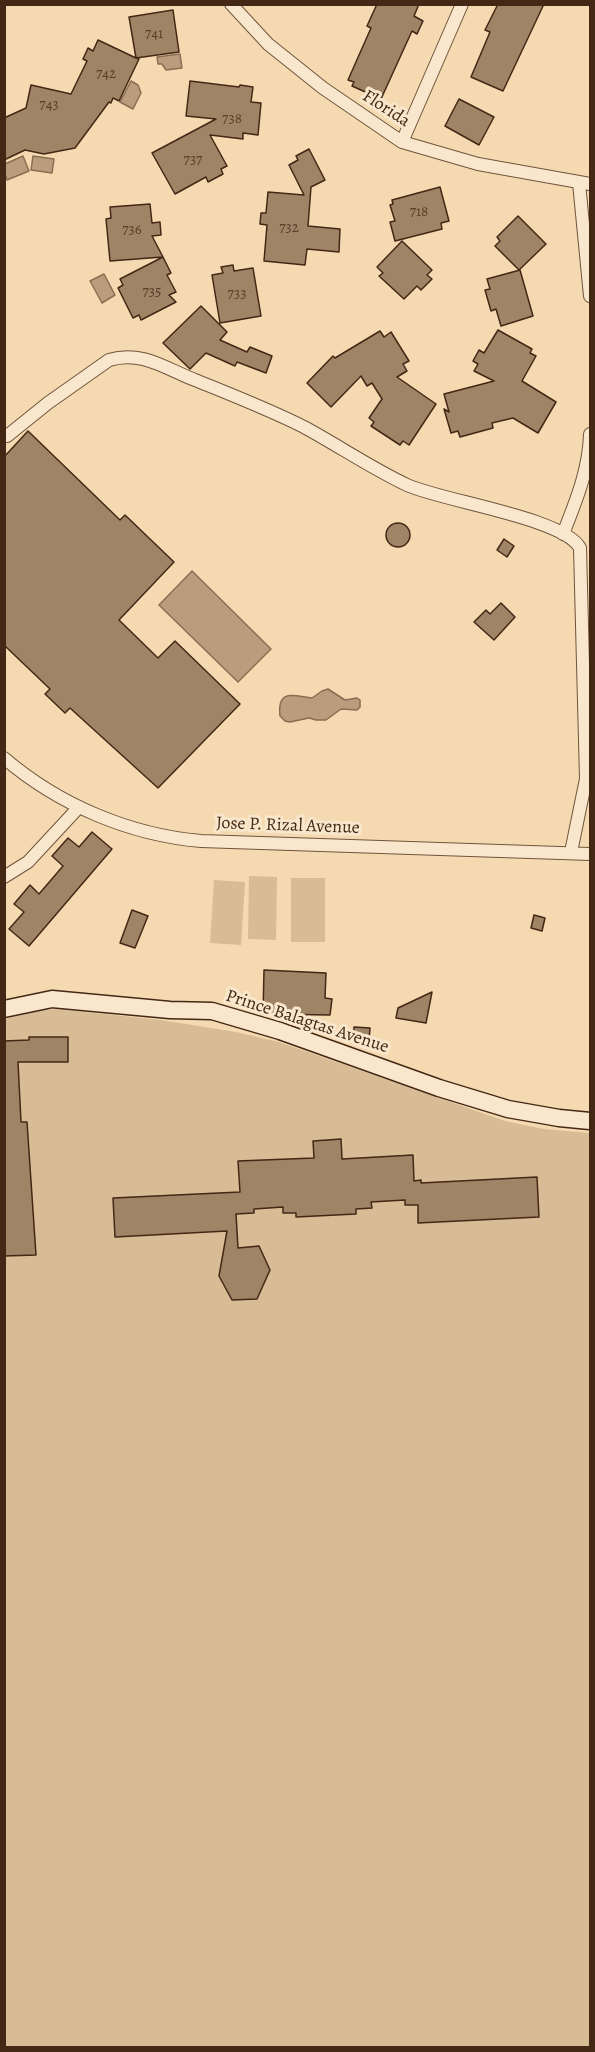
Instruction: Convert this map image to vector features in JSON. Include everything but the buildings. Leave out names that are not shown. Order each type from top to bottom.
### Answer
[{"type":"main road","name":"Prince Balagtas Avenue","points":[[4,1009],[52,999],[170,1010],[212,1011],[280,1031],[440,1088],[508,1109],[591,1121]]},
{"type":"street","name":"Florida","points":[[231,4],[268,44],[323,88],[402,142],[478,164],[585,183]]},
{"type":"street","points":[[402,142],[462,4]]},
{"type":"street","points":[[585,183],[591,296]]},
{"type":"street","points":[[7,436],[48,403],[109,360],[120,356],[134,356],[154,361],[260,406],[410,486],[529,520],[578,543],[580,548],[586,779],[571,852]]},
{"type":"street","points":[[563,534],[583,483],[590,455],[591,434]]},
{"type":"street","name":"Jose P. Rizal Avenue","points":[[4,758],[46,789],[78,807],[131,827],[170,838],[201,841],[591,854]]},
{"type":"street","points":[[4,877],[28,862],[78,807]]},
{"type":"shaded area","points":[[180,54],[182,68],[166,70],[162,64],[158,64],[157,57]]},
{"type":"shaded area","points":[[131,81],[138,85],[141,93],[133,109],[120,102]]},
{"type":"shaded area","points":[[23,156],[29,171],[7,180],[5,164]]},
{"type":"shaded area","points":[[33,156],[54,159],[52,173],[31,170]]},
{"type":"shaded area","points":[[104,274],[115,295],[102,303],[90,281]]},
{"type":"shaded area","points":[[192,571],[271,649],[238,682],[159,605]]},
{"type":"shaded area","points":[[328,689],[345,700],[357,698],[360,700],[360,707],[357,710],[341,709],[326,720],[309,718],[290,722],[280,716],[281,701],[284,697],[293,695],[312,698]]},
{"type":"shaded area","points":[[249,876],[277,877],[276,940],[248,939]]},
{"type":"shaded area","points":[[291,878],[325,878],[325,942],[291,942]]},
{"type":"shaded area","points":[[214,880],[245,882],[241,945],[210,943]]},
{"type":"shaded area","points":[[57,1009],[161,1020],[236,1032],[279,1042],[505,1121],[544,1129],[590,1133],[590,2047],[5,2048],[5,1019]]}]
